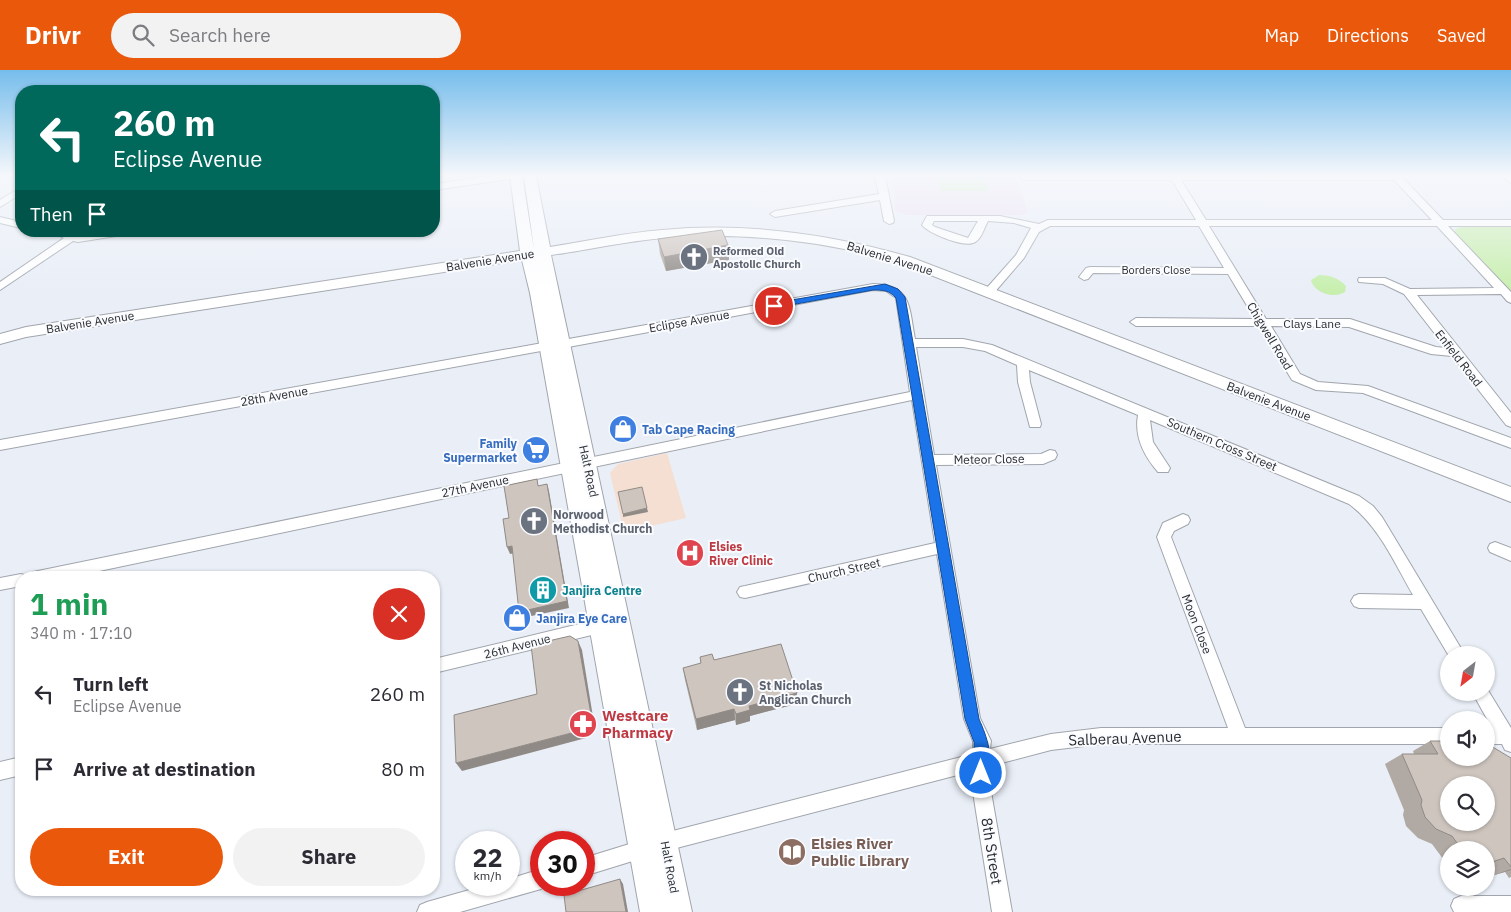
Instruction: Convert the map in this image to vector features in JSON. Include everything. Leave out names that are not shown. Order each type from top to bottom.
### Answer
[{"type":"street","name":"Halt Road","points":[[526,215],[536,252],[555,345],[653,846],[653,912]]},
{"type":"street","name":"Halt Road","points":[[533,215],[536,252]]},
{"type":"street","points":[[888,215],[889,221]]},
{"type":"street","name":"Chigwell Road","points":[[1198,215],[1293,374],[1305,382],[1322,387],[1354,387],[1364,389],[1511,443]]},
{"type":"street","points":[[1432,215],[1507,295]]},
{"type":"street","points":[[984,219],[974,238],[970,241],[961,240],[931,229],[928,226],[931,218],[984,219],[1017,220],[1038,227]]},
{"type":"street","points":[[0,220],[15,224]]},
{"type":"street","points":[[990,292],[1020,256],[1031,234],[1038,227],[1054,223],[1511,223]]},
{"type":"street","name":"Balvenie Avenue","points":[[0,339],[26,332],[662,234],[705,231],[771,232],[842,243],[884,253],[990,292],[1511,495]]},
{"type":"street","points":[[0,288],[72,237]]},
{"type":"street","name":"Borders Close","points":[[1084,277],[1090,270],[1231,271]]},
{"type":"street","name":"Enfield Road","points":[[1363,280],[1385,281],[1408,292],[1507,295]]},
{"type":"street","name":"Eclipse Avenue","points":[[555,345],[873,288],[885,287],[895,291],[901,297]]},
{"type":"street","name":"Enfield Road","points":[[1408,292],[1511,422]]},
{"type":"street","name":"8th Street","points":[[901,297],[972,719],[982,742],[981,786],[1002,912]]},
{"type":"street","name":"Clays Lane","points":[[1136,322],[1350,323],[1435,351],[1454,352]]},
{"type":"street","name":"Balvenie Avenue","points":[[0,333],[26,332]]},
{"type":"street","name":"Southern Cross Street","points":[[910,342],[976,344],[1145,412],[1354,500],[1368,510],[1377,522],[1452,646]]},
{"type":"street","name":"28th Avenue","points":[[0,445],[555,345]]},
{"type":"street","points":[[1023,362],[1024,382],[1035,424]]},
{"type":"street","name":"27th Avenue","points":[[67,571],[917,395]]},
{"type":"street","points":[[1145,412],[1142,425],[1151,456],[1163,468]]},
{"type":"street","name":"Meteor Close","points":[[928,460],[1043,459],[1050,455]]},
{"type":"street","name":"Halt Road","points":[[579,465],[600,626],[653,846],[679,912]]},
{"type":"street","name":"Moon Close","points":[[1184,520],[1168,527],[1164,538],[1240,736]]},
{"type":"street","name":"Church Street","points":[[745,592],[942,547]]},
{"type":"street","points":[[1495,548],[1511,555]]},
{"type":"street","points":[[0,584],[15,581]]},
{"type":"street","points":[[1359,601],[1426,602]]},
{"type":"street","name":"26th Avenue","points":[[440,665],[600,626]]},
{"type":"street","points":[[1486,701],[1506,731]]},
{"type":"street","name":"Salberau Avenue","points":[[595,864],[653,846],[981,760],[1051,742],[1076,738],[1101,736],[1440,736]]},
{"type":"street","points":[[0,771],[15,767]]},
{"type":"street","points":[[427,912],[530,882]]},
{"type":"street","points":[[1461,906],[1511,906]]},
{"type":"shaded area","points":[[667,453],[686,518],[624,532],[610,473],[618,464]]},
{"type":"green space","points":[[1461,227],[1511,227],[1511,292],[1455,233],[1455,229]]},
{"type":"green space","points":[[1319,275],[1337,279],[1346,286],[1345,292],[1330,295],[1320,291],[1313,285],[1311,280]]},
{"type":"building","points":[[722,230],[728,245],[664,257],[658,239]]},
{"type":"building","points":[[537,479],[538,486],[547,484],[567,601],[519,612],[512,546],[507,547],[503,519],[509,518],[504,486]]},
{"type":"building","points":[[642,487],[647,508],[623,514],[618,492]]},
{"type":"building","points":[[570,636],[578,641],[592,720],[583,730],[456,763],[454,715],[537,694],[531,645]]},
{"type":"building","name":"St Nicholas Anglican Church","points":[[781,644],[797,693],[749,706],[750,710],[736,714],[734,709],[696,719],[683,668],[701,663],[700,657],[712,654],[714,660]]},
{"type":"building","points":[[1430,741],[1440,741],[1440,766],[1495,766],[1495,748],[1511,758],[1511,867],[1504,858],[1495,861],[1495,841],[1456,841],[1452,836],[1441,831],[1495,831],[1495,776],[1440,776],[1440,831],[1425,817],[1421,805],[1422,800],[1402,754],[1438,754]]},
{"type":"building","points":[[620,879],[626,912],[566,912],[564,896],[595,896],[595,886]]},
{"type":"place","name":"Reformed Old Apostolic Church","points":[[694,257]]},
{"type":"place","name":"Tab Cape Racing","points":[[623,429]]},
{"type":"place","name":"Family Supermarket","points":[[536,450]]},
{"type":"place","name":"Norwood Methodist Church","points":[[534,521]]},
{"type":"place","name":"Elsies River Clinic","points":[[690,553]]},
{"type":"place","name":"Janjira Centre","points":[[543,590]]},
{"type":"place","name":"Janjira Eye Care","points":[[517,618]]},
{"type":"place","name":"St Nicholas Anglican Church","points":[[740,692]]},
{"type":"place","name":"Westcare Pharmacy","points":[[583,724]]},
{"type":"place","name":"Elsies River Public Library","points":[[792,852]]},
{"type":"route","points":[[774,306],[885,287],[895,291],[901,297],[972,719],[982,742],[981,773]]}]
